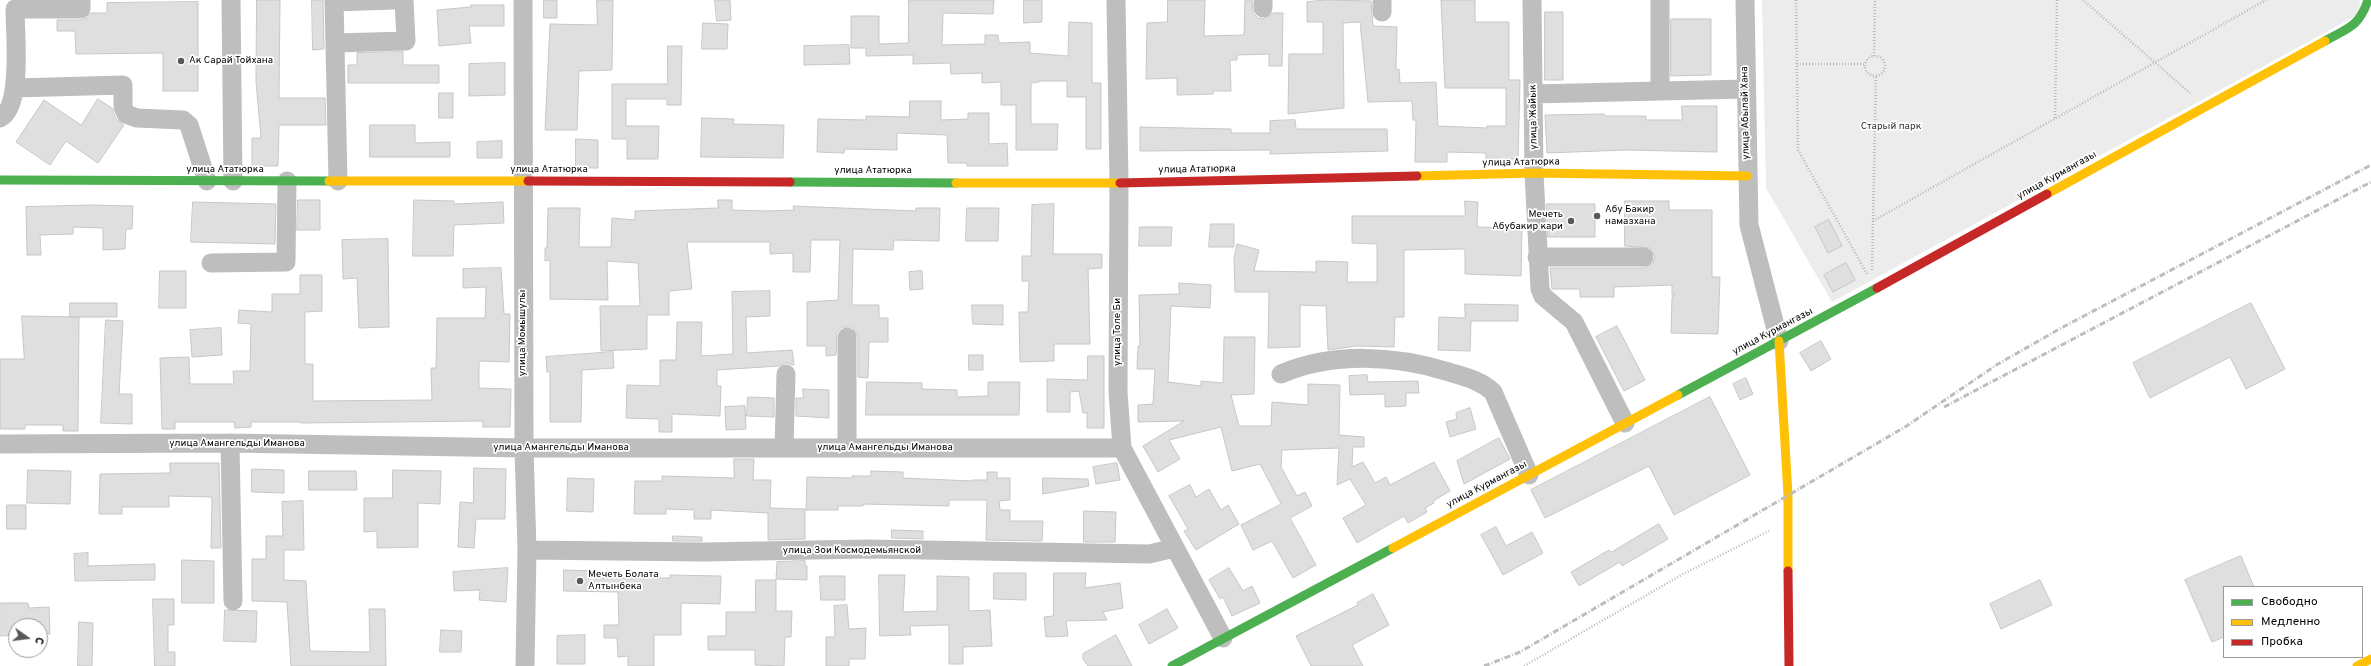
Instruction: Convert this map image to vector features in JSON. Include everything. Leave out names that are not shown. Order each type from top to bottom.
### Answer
[{"type":"street","points":[[0,118],[6,113],[13,100],[15,88],[15,9],[81,8],[81,0]]},
{"type":"street","points":[[231,0],[233,181]]},
{"type":"street","points":[[338,181],[334,1],[392,0]]},
{"type":"street","points":[[335,43],[406,41],[404,0]]},
{"type":"street","name":"улица Момышулы","points":[[523,0],[524,448],[528,550],[525,666]]},
{"type":"street","name":"улица Толе Би","points":[[1116,0],[1119,183],[1118,392],[1122,448],[1223,638]]},
{"type":"street","name":"улица Жайык","points":[[1532,0],[1534,173],[1537,257],[1540,289],[1543,296],[1574,322],[1625,423]]},
{"type":"street","points":[[1660,0],[1660,91]]},
{"type":"street","name":"улица Абылай Хана","points":[[1744,0],[1749,226],[1779,341]]},
{"type":"street","name":"улица Курмангазы","points":[[1172,666],[1779,341],[1872,287],[2355,24],[2363,16],[2368,0]]},
{"type":"street","points":[[15,88],[123,85],[123,107],[126,114],[137,118],[183,120],[188,124],[207,181]]},
{"type":"street","points":[[1533,94],[1746,89]]},
{"type":"street","name":"улица Ататюрка","points":[[0,180],[1119,183],[1534,173],[1747,176]]},
{"type":"street","points":[[211,263],[286,262],[287,181]]},
{"type":"street","points":[[1537,257],[1644,257]]},
{"type":"street","points":[[847,337],[847,448]]},
{"type":"street","points":[[1779,341],[1787,457],[1789,666]]},
{"type":"street","points":[[1280,374],[1300,365],[1322,362],[1388,359],[1425,364],[1482,382],[1493,392],[1529,475]]},
{"type":"street","points":[[784,448],[786,374]]},
{"type":"street","name":"улица Амангельды Иманова","points":[[0,444],[230,444],[524,448],[1122,448]]},
{"type":"street","points":[[230,444],[233,601]]},
{"type":"street","name":"улица Зои Космодемьянской","points":[[528,550],[705,552],[867,549],[1148,554],[1175,548]]},
{"type":"street","points":[[2357,666],[2371,659]]},
{"type":"path","points":[[1796,0],[1798,150],[1872,287]]},
{"type":"path","points":[[1874,56],[1875,0]]},
{"type":"path","points":[[2055,118],[2057,0]]},
{"type":"path","points":[[2083,0],[2193,96]]},
{"type":"path","points":[[1874,221],[2266,0]]},
{"type":"path","points":[[1874,56],[1880,58],[1884,64],[1882,73],[1876,76],[1868,73],[1865,64],[1868,59],[1874,56]]},
{"type":"path","points":[[1797,64],[1865,64]]},
{"type":"path","points":[[1872,287],[1876,76]]},
{"type":"path","points":[[1524,666],[1683,574],[1788,523]]},
{"type":"green space","name":"Старый парк","points":[[1762,0],[2360,0],[2359,14],[1832,302],[1766,188]]},
{"type":"building","points":[[257,0],[280,0],[279,98],[325,98],[326,125],[279,125],[278,166],[252,166],[252,138],[261,138],[256,81]]},
{"type":"building","points":[[312,0],[323,0],[324,49],[313,50]]},
{"type":"building","points":[[544,0],[557,0],[557,18],[544,18]]},
{"type":"building","points":[[597,0],[613,0],[612,70],[579,71],[577,130],[545,130],[550,24],[597,25]]},
{"type":"building","points":[[715,0],[730,0],[731,20],[717,21]]},
{"type":"building","points":[[909,0],[994,0],[993,14],[943,13],[942,45],[985,44],[985,35],[998,35],[999,43],[1030,42],[1030,53],[1068,56],[1069,22],[1092,23],[1092,83],[1101,83],[1101,149],[1086,149],[1086,97],[1067,97],[1067,81],[1039,81],[1031,83],[1031,124],[1058,124],[1057,150],[1016,150],[1016,105],[1001,105],[1001,82],[982,83],[982,73],[951,74],[950,63],[913,64],[913,55],[866,56],[866,48],[851,48],[851,16],[879,16],[879,44],[908,43]]},
{"type":"building","points":[[1024,0],[1042,0],[1042,22],[1024,23]]},
{"type":"building","points":[[1168,0],[1205,0],[1204,36],[1244,35],[1245,0],[1252,0],[1253,13],[1258,18],[1263,19],[1273,13],[1283,13],[1282,66],[1269,66],[1269,54],[1237,55],[1237,60],[1230,60],[1231,91],[1213,91],[1213,94],[1177,95],[1177,78],[1146,79],[1147,23],[1167,22]]},
{"type":"building","points":[[1327,0],[1371,1],[1373,26],[1397,27],[1396,70],[1399,69],[1400,83],[1436,82],[1438,126],[1487,128],[1487,126],[1506,126],[1506,88],[1445,88],[1441,0],[1475,0],[1475,22],[1509,22],[1509,80],[1520,80],[1518,159],[1486,159],[1486,153],[1447,152],[1447,162],[1415,162],[1416,120],[1413,120],[1412,101],[1368,102],[1360,22],[1343,23],[1344,108],[1288,114],[1289,54],[1323,54],[1323,22],[1307,22],[1307,2]]},
{"type":"building","points":[[198,2],[198,91],[163,91],[163,53],[76,54],[75,31],[57,31],[57,20],[81,20],[87,18],[91,13],[107,13],[107,3]]},
{"type":"building","points":[[471,5],[504,5],[504,26],[469,26],[471,43],[439,46],[437,10],[471,7]]},
{"type":"building","points":[[1545,12],[1563,12],[1563,80],[1545,80]]},
{"type":"building","points":[[1671,19],[1711,19],[1711,75],[1671,76]]},
{"type":"building","points":[[703,23],[728,24],[727,49],[702,49]]},
{"type":"building","points":[[849,45],[850,64],[804,65],[804,46]]},
{"type":"building","points":[[668,46],[682,46],[681,105],[667,105],[667,99],[626,99],[626,126],[659,126],[658,159],[627,159],[627,139],[612,139],[612,84],[667,84]]},
{"type":"building","points":[[403,52],[403,65],[439,65],[439,83],[348,83],[348,65],[357,65],[357,53]]},
{"type":"building","points":[[505,63],[505,95],[469,96],[469,64]]},
{"type":"building","points":[[439,93],[453,93],[453,118],[439,118]]},
{"type":"building","points":[[98,99],[112,108],[116,119],[124,125],[98,163],[66,141],[50,165],[16,142],[44,100],[81,125]]},
{"type":"building","points":[[910,101],[941,101],[941,120],[968,119],[968,113],[989,113],[989,144],[1007,143],[1008,166],[967,166],[967,163],[948,163],[947,135],[897,133],[897,150],[845,149],[844,153],[817,152],[818,119],[866,120],[866,116],[909,117]]},
{"type":"building","points":[[1682,106],[1717,106],[1717,152],[1626,150],[1547,153],[1545,115],[1604,114],[1605,116],[1646,116],[1646,120],[1682,120]]},
{"type":"building","points":[[702,118],[734,119],[733,124],[784,125],[783,158],[701,157]]},
{"type":"building","points":[[1295,120],[1296,129],[1387,129],[1388,151],[1270,154],[1270,150],[1140,151],[1140,127],[1231,129],[1231,133],[1270,133],[1270,121]]},
{"type":"building","points":[[370,125],[415,125],[415,143],[450,142],[450,157],[370,157]]},
{"type":"building","points":[[576,139],[598,140],[598,168],[576,168]]},
{"type":"building","points":[[502,141],[502,158],[477,158],[477,142]]},
{"type":"building","points":[[298,200],[320,200],[320,230],[297,230]]},
{"type":"building","points":[[414,200],[454,201],[454,204],[503,202],[504,223],[454,225],[453,256],[413,256]]},
{"type":"building","points":[[718,200],[732,200],[732,210],[794,210],[793,206],[916,211],[916,208],[940,208],[939,241],[894,240],[893,250],[853,249],[852,305],[879,305],[879,318],[888,318],[888,342],[869,342],[868,378],[858,377],[858,337],[852,327],[842,327],[837,332],[836,355],[826,356],[826,346],[807,346],[807,302],[838,300],[840,240],[811,240],[810,272],[793,272],[793,253],[770,254],[770,242],[687,242],[692,289],[669,291],[669,315],[647,315],[647,349],[601,351],[600,306],[640,306],[638,263],[607,261],[608,300],[550,299],[550,260],[545,261],[545,248],[547,248],[548,208],[580,208],[579,247],[611,247],[612,218],[635,220],[635,211],[718,208]]},
{"type":"building","points":[[1465,201],[1478,202],[1477,227],[1522,228],[1521,276],[1465,274],[1465,249],[1404,250],[1404,317],[1395,317],[1394,347],[1356,346],[1328,350],[1326,306],[1300,305],[1300,347],[1268,348],[1269,292],[1235,292],[1234,259],[1237,244],[1259,250],[1254,271],[1316,272],[1316,261],[1348,262],[1347,282],[1377,282],[1377,244],[1352,243],[1352,216],[1465,216]]},
{"type":"building","points":[[1625,201],[1669,201],[1669,210],[1712,210],[1712,277],[1720,277],[1718,334],[1671,333],[1672,297],[1675,295],[1672,295],[1672,285],[1614,287],[1614,297],[1580,297],[1580,289],[1552,289],[1550,268],[1644,268],[1653,263],[1655,257],[1650,248],[1625,246]]},
{"type":"building","points":[[193,202],[276,204],[275,244],[191,242]]},
{"type":"building","points":[[1054,204],[1053,254],[1102,254],[1102,268],[1088,269],[1090,344],[1054,344],[1054,361],[1020,362],[1019,312],[1028,312],[1029,281],[1022,281],[1022,256],[1031,256],[1032,205]]},
{"type":"building","name":"Мечеть Абубакир кари","points":[[1547,204],[1595,204],[1595,237],[1548,237]]},
{"type":"building","points":[[91,205],[133,206],[132,229],[126,229],[125,249],[103,250],[103,228],[73,227],[73,234],[40,235],[41,255],[27,255],[26,207]]},
{"type":"building","points":[[967,208],[999,208],[998,241],[966,241]]},
{"type":"building","points":[[1829,220],[1842,246],[1828,253],[1815,227]]},
{"type":"building","points":[[1211,224],[1234,224],[1234,247],[1209,247]]},
{"type":"building","points":[[1140,227],[1172,227],[1171,246],[1139,246]]},
{"type":"building","points":[[388,239],[389,327],[359,328],[357,278],[343,279],[342,240]]},
{"type":"building","points":[[1846,263],[1855,280],[1833,292],[1824,275]]},
{"type":"building","points":[[501,268],[504,314],[510,314],[509,362],[479,361],[479,388],[511,389],[510,427],[483,427],[483,421],[301,423],[251,422],[251,427],[235,428],[234,422],[175,422],[175,429],[162,429],[160,358],[189,357],[190,384],[234,384],[233,371],[250,371],[251,324],[238,323],[239,310],[272,312],[272,294],[300,294],[300,275],[322,275],[322,311],[305,312],[305,364],[313,364],[313,401],[432,400],[431,368],[436,368],[437,318],[485,318],[486,287],[463,288],[463,269]]},
{"type":"building","points":[[160,271],[186,271],[186,308],[159,308]]},
{"type":"building","points":[[922,271],[923,289],[910,290],[909,272]]},
{"type":"building","points":[[1179,283],[1211,285],[1210,308],[1171,306],[1168,382],[1201,386],[1201,381],[1223,383],[1224,337],[1255,337],[1254,394],[1231,395],[1239,426],[1271,426],[1272,402],[1308,405],[1308,384],[1340,385],[1339,435],[1364,437],[1364,447],[1353,447],[1352,467],[1363,462],[1375,483],[1386,477],[1390,485],[1434,462],[1450,491],[1433,501],[1434,503],[1425,508],[1427,512],[1408,523],[1404,516],[1357,543],[1343,518],[1366,505],[1350,479],[1337,485],[1339,448],[1282,450],[1281,467],[1297,496],[1305,492],[1312,506],[1290,518],[1316,565],[1293,578],[1272,541],[1253,550],[1241,525],[1281,504],[1260,464],[1232,471],[1221,427],[1169,440],[1180,459],[1158,472],[1143,446],[1184,421],[1138,422],[1138,405],[1153,404],[1155,369],[1137,369],[1138,346],[1140,346],[1139,295],[1179,294]]},
{"type":"building","points":[[770,291],[770,316],[746,317],[747,353],[792,350],[794,365],[786,363],[779,366],[717,370],[717,386],[721,386],[720,416],[672,414],[672,432],[659,432],[659,419],[626,418],[627,385],[660,386],[660,360],[676,360],[677,322],[702,322],[701,356],[733,354],[732,292]]},
{"type":"building","points":[[70,303],[117,303],[117,317],[70,317]]},
{"type":"building","points":[[2251,303],[2285,369],[2246,389],[2230,357],[2150,398],[2133,363]]},
{"type":"building","points":[[1465,304],[1518,305],[1518,321],[1471,321],[1470,351],[1438,350],[1439,317],[1465,318]]},
{"type":"building","points":[[972,305],[1003,305],[1003,325],[973,324]]},
{"type":"building","points":[[22,316],[79,317],[78,431],[63,431],[63,425],[25,425],[25,429],[0,429],[0,359],[24,359]]},
{"type":"building","points":[[106,320],[123,321],[119,394],[132,394],[132,424],[101,423]]},
{"type":"building","points":[[1617,326],[1645,380],[1624,391],[1596,337]]},
{"type":"building","points":[[221,328],[222,355],[192,357],[190,330]]},
{"type":"building","points":[[1821,341],[1831,359],[1811,371],[1800,353]]},
{"type":"building","points":[[613,352],[614,368],[582,370],[581,422],[550,422],[550,372],[547,372],[546,357]]},
{"type":"building","points":[[969,355],[983,355],[983,370],[969,370]]},
{"type":"building","points":[[1088,356],[1104,356],[1104,428],[1087,428],[1087,413],[1083,413],[1079,391],[1070,392],[1070,412],[1047,412],[1047,379],[1087,380]]},
{"type":"building","points":[[1367,375],[1368,382],[1418,381],[1419,393],[1406,393],[1406,406],[1385,407],[1385,394],[1350,395],[1349,376]]},
{"type":"building","points":[[1746,378],[1753,394],[1740,400],[1733,384]]},
{"type":"building","points":[[867,382],[922,383],[922,389],[957,390],[957,397],[988,396],[988,382],[1020,382],[1019,415],[866,415]]},
{"type":"building","points":[[803,389],[829,390],[829,418],[796,416],[796,398],[803,398]]},
{"type":"building","points":[[748,397],[774,398],[774,417],[747,416]]},
{"type":"building","points":[[1710,397],[1750,475],[1674,515],[1649,466],[1545,518],[1531,490]]},
{"type":"building","points":[[745,406],[746,429],[726,430],[725,407]]},
{"type":"building","points":[[1470,408],[1476,429],[1450,437],[1446,422],[1457,419],[1456,413]]},
{"type":"building","points":[[1499,438],[1510,459],[1464,484],[1457,461]]},
{"type":"building","points":[[734,459],[754,459],[753,480],[771,480],[770,508],[805,509],[805,539],[768,540],[768,513],[711,510],[711,519],[694,519],[694,510],[666,509],[666,514],[634,514],[635,481],[662,481],[662,476],[734,478]]},
{"type":"building","points":[[170,463],[219,463],[221,548],[211,548],[212,497],[169,496],[169,507],[122,507],[122,514],[99,514],[100,474],[170,473]]},
{"type":"building","points":[[1117,463],[1120,480],[1096,484],[1093,467]]},
{"type":"building","points":[[474,468],[506,469],[505,519],[476,519],[474,548],[458,547],[460,502],[473,503]]},
{"type":"building","points":[[252,469],[284,470],[284,493],[252,492]]},
{"type":"building","points":[[28,470],[71,471],[70,504],[27,503]]},
{"type":"building","points":[[393,470],[441,471],[440,504],[418,503],[418,547],[377,548],[377,531],[364,532],[364,498],[392,498]]},
{"type":"building","points":[[309,471],[356,471],[357,490],[309,490]]},
{"type":"building","points":[[871,471],[903,472],[903,478],[972,481],[987,480],[987,472],[997,472],[997,478],[1010,478],[1010,500],[999,501],[1000,510],[1010,510],[1010,521],[1043,521],[1042,541],[986,540],[987,500],[949,500],[949,506],[863,504],[863,506],[838,506],[838,510],[806,510],[807,477],[852,478],[852,476],[871,476]]},
{"type":"building","points":[[568,478],[594,479],[593,512],[567,511]]},
{"type":"building","points":[[1043,478],[1088,479],[1089,486],[1043,494]]},
{"type":"building","points":[[1190,485],[1196,497],[1209,489],[1221,510],[1228,505],[1239,524],[1196,550],[1184,531],[1188,529],[1169,496]]},
{"type":"building","points":[[303,501],[304,550],[284,550],[284,580],[306,581],[310,651],[370,652],[369,609],[385,609],[386,666],[291,666],[287,602],[252,601],[252,559],[266,559],[266,536],[283,536],[282,502]]},
{"type":"building","points":[[7,505],[26,505],[26,529],[7,529]]},
{"type":"building","points":[[1084,511],[1116,512],[1115,542],[1084,542]]},
{"type":"building","points":[[1659,524],[1668,539],[1622,566],[1620,562],[1579,586],[1571,572],[1609,550],[1611,552]]},
{"type":"building","points":[[1496,527],[1506,546],[1532,532],[1543,553],[1503,575],[1481,535]]},
{"type":"building","points":[[892,530],[923,531],[923,539],[892,538]]},
{"type":"building","points":[[673,536],[702,537],[702,541],[673,541]]},
{"type":"building","points":[[88,553],[88,566],[155,564],[155,580],[75,581],[74,554]]},
{"type":"building","points":[[2241,556],[2254,586],[2223,586],[2223,637],[2212,642],[2185,580]]},
{"type":"building","points":[[182,560],[214,561],[214,603],[182,603]]},
{"type":"building","points":[[805,561],[805,566],[807,566],[807,580],[776,579],[777,562]]},
{"type":"building","points":[[508,568],[506,602],[479,600],[480,590],[454,591],[453,572]]},
{"type":"building","points":[[1229,568],[1243,591],[1252,586],[1260,603],[1232,616],[1223,597],[1220,599],[1209,580]]},
{"type":"building","points":[[564,570],[596,571],[596,578],[670,578],[670,575],[721,576],[720,604],[681,603],[681,635],[654,635],[654,666],[628,666],[628,656],[618,657],[617,638],[604,638],[604,625],[619,625],[618,592],[564,591]]},
{"type":"building","points":[[994,573],[1026,573],[1026,600],[994,599]]},
{"type":"building","points":[[1054,573],[1086,573],[1085,588],[1120,583],[1123,608],[1103,612],[1107,620],[1066,621],[1068,636],[1046,637],[1044,617],[1053,616]]},
{"type":"building","points":[[879,575],[905,575],[903,612],[937,611],[937,576],[969,577],[969,611],[990,610],[992,646],[963,647],[963,664],[949,664],[949,625],[910,626],[911,635],[880,636]]},
{"type":"building","points":[[820,576],[845,576],[845,600],[821,600]]},
{"type":"building","points":[[756,580],[776,580],[776,611],[792,611],[791,637],[785,637],[784,666],[755,665],[755,650],[708,650],[708,636],[726,636],[726,612],[755,612]]},
{"type":"building","points":[[2040,580],[2052,605],[2001,629],[1990,604]]},
{"type":"building","points":[[1373,594],[1389,625],[1352,645],[1363,666],[1311,666],[1296,636],[1358,605],[1357,603]]},
{"type":"building","points":[[153,599],[174,599],[174,625],[168,625],[168,652],[175,652],[175,666],[155,666]]},
{"type":"building","points":[[0,603],[28,603],[29,608],[49,607],[50,634],[48,634],[48,618],[8,618],[8,636],[0,636]]},
{"type":"building","points":[[847,605],[849,629],[866,628],[865,659],[849,659],[849,666],[826,666],[826,637],[835,637],[834,606]]},
{"type":"building","points":[[1167,609],[1178,628],[1149,644],[1139,625]]},
{"type":"building","points":[[225,610],[257,611],[256,642],[224,641]]},
{"type":"building","points":[[79,622],[93,623],[92,666],[78,666]]},
{"type":"building","points":[[441,630],[462,631],[461,652],[440,652]]},
{"type":"building","points":[[585,635],[585,664],[557,664],[557,636]]},
{"type":"building","points":[[1116,635],[1132,666],[1088,666],[1083,659],[1083,654]]},
{"type":"railway","points":[[1484,666],[1520,652],[1905,427],[1998,364],[2063,327],[2371,165]]},
{"type":"railway","points":[[1944,407],[2371,182]]},
{"type":"traffic: fast","points":[[2325,41],[2352,26],[2361,16],[2368,0]]},
{"type":"traffic: fast","points":[[0,180],[329,181]]},
{"type":"traffic: fast","points":[[790,182],[956,183]]},
{"type":"traffic: fast","points":[[1678,395],[1877,288]]},
{"type":"traffic: fast","points":[[1172,666],[1393,548]]},
{"type":"traffic: slow","points":[[2047,194],[2325,41]]},
{"type":"traffic: slow","points":[[1417,176],[1534,173],[1747,176]]},
{"type":"traffic: slow","points":[[329,181],[528,181]]},
{"type":"traffic: slow","points":[[956,183],[1120,183]]},
{"type":"traffic: slow","points":[[1779,341],[1788,495],[1788,571]]},
{"type":"traffic: slow","points":[[1393,548],[1678,395]]},
{"type":"traffic: slow","points":[[2357,666],[2371,659]]},
{"type":"traffic: jam","points":[[1120,183],[1417,176]]},
{"type":"traffic: jam","points":[[528,181],[790,182]]},
{"type":"traffic: jam","points":[[1877,288],[2047,194]]},
{"type":"traffic: jam","points":[[1788,571],[1789,666]]},
{"type":"place","name":"Ак Сарай Тойхана","points":[[181,61]]},
{"type":"place","name":"Абу Бакир намазхана","points":[[1597,216]]},
{"type":"place","name":"Мечеть Абубакир кари","points":[[1571,221]]},
{"type":"place","name":"Мечеть Болата Алтынбека","points":[[580,581]]}]
